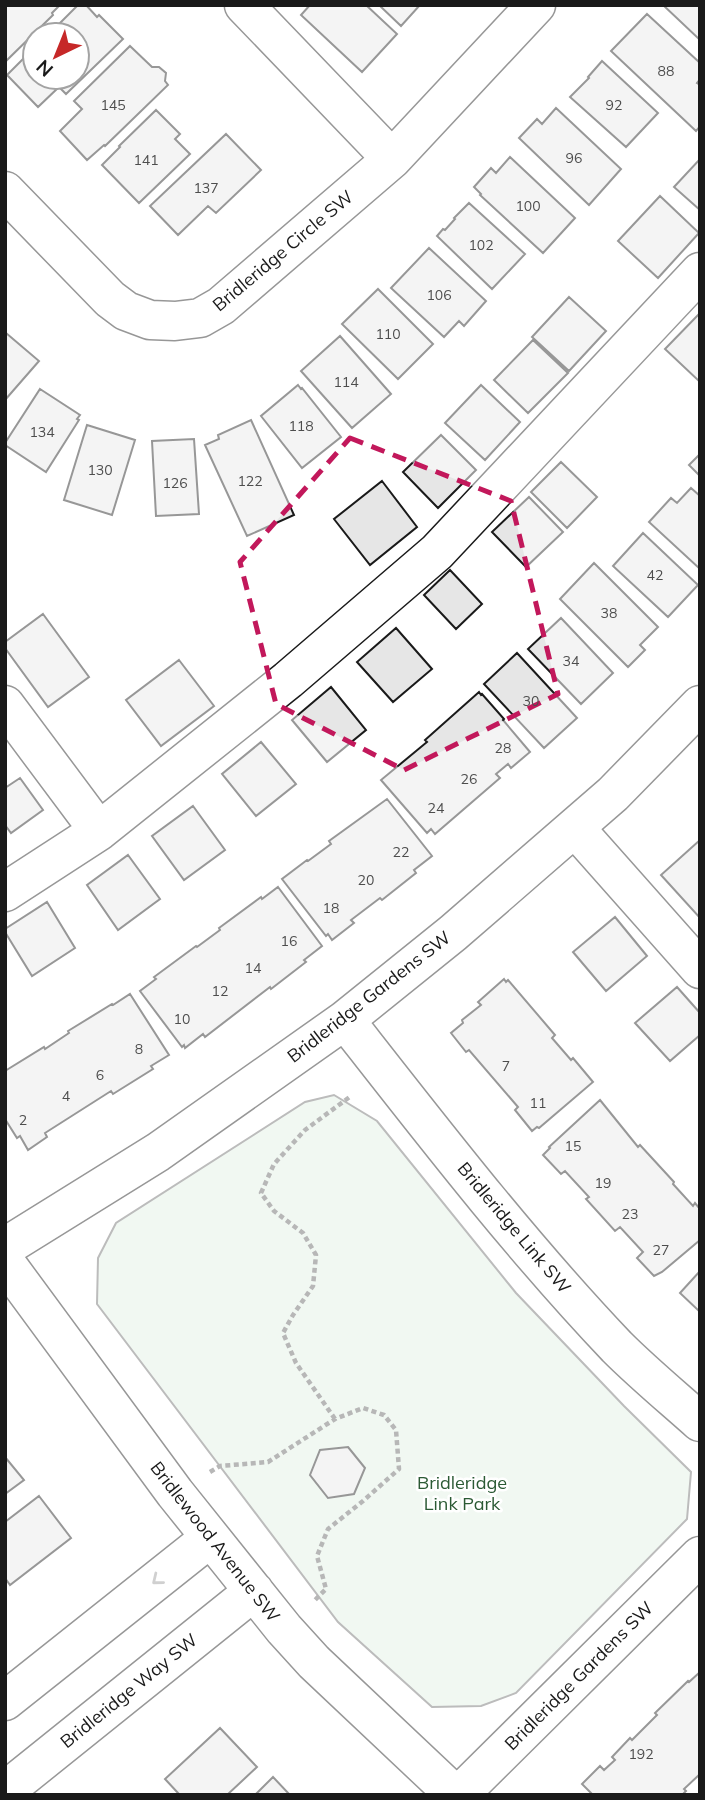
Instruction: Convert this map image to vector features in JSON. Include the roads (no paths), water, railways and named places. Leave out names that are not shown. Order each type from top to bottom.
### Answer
[{"type":"street","points":[[244,5],[392,159]]},
{"type":"street","name":"Bridleridge Circle SW","points":[[5,191],[110,299],[126,311],[150,320],[200,318],[221,306],[392,159],[536,5]]},
{"type":"street","points":[[5,892],[99,831],[288,680],[437,552],[700,272]]},
{"type":"street","points":[[5,705],[99,831]]},
{"type":"street","name":"Bridleridge Gardens SW","points":[[5,1247],[158,1152],[345,1020],[453,933],[575,828],[613,794],[700,705]]},
{"type":"street","points":[[575,828],[700,969]]},
{"type":"street","name":"Bridleridge Link SW","points":[[345,1020],[491,1203],[570,1294],[619,1349],[700,1422]]},
{"type":"street","name":"Bridlewood Avenue SW","points":[[5,1262],[175,1493],[284,1629],[314,1662],[457,1795]]},
{"type":"street","points":[[5,1701],[210,1538]]},
{"type":"street","name":"Bridleridge Gardens SW","points":[[457,1795],[700,1556]]},
{"type":"street","name":"Bridleridge Way SW","points":[[13,1790],[254,1591]]},
{"type":"park label","name":"Bridleridge Link Park","points":[[462,1493]]}]
